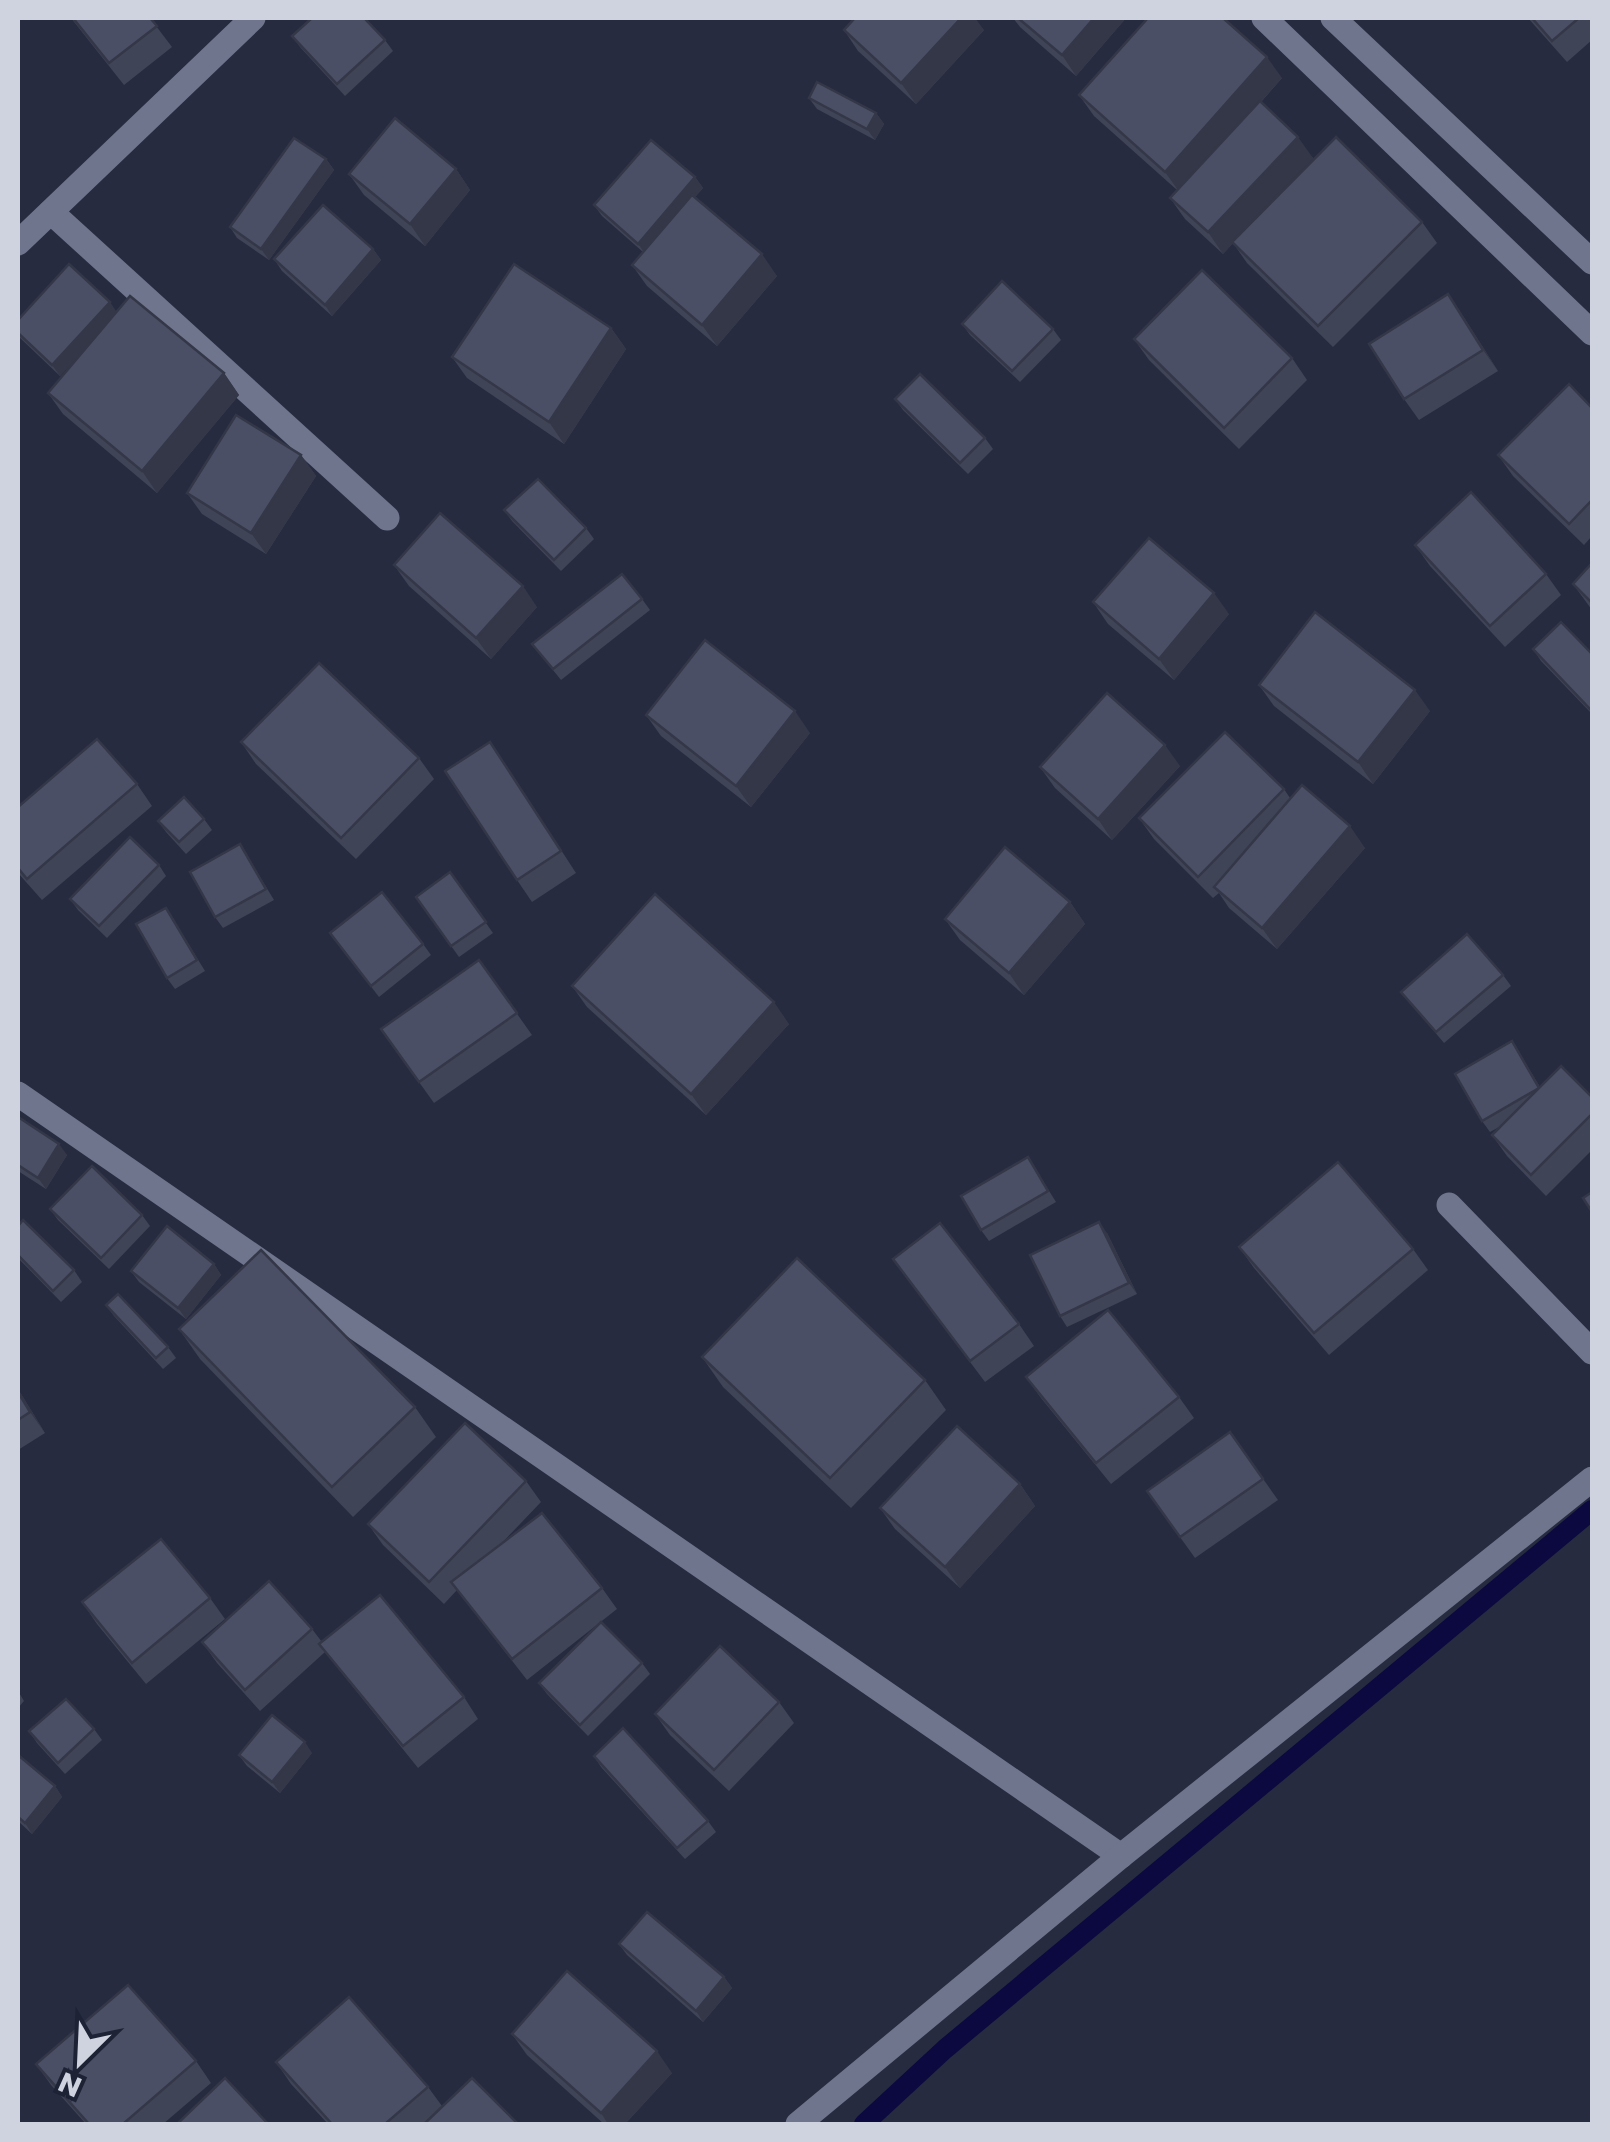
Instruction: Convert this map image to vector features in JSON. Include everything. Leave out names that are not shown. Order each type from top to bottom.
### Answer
[{"type":"street","points":[[18,243],[253,18]]},
{"type":"street","points":[[1264,18],[1592,333]]},
{"type":"street","points":[[1333,18],[1592,262]]},
{"type":"street","points":[[51,212],[387,518]]},
{"type":"street","points":[[18,1094],[1120,1856]]},
{"type":"street","points":[[1449,1205],[1592,1352]]},
{"type":"street","points":[[798,2124],[1120,1856],[1592,1479]]},
{"type":"building","points":[[73,18],[150,18],[157,26],[109,63]]},
{"type":"building","points":[[312,18],[364,18],[385,40],[337,84],[292,36]]},
{"type":"building","points":[[855,18],[961,18],[901,83],[844,30]]},
{"type":"building","points":[[1018,18],[1094,18],[1062,55]]},
{"type":"building","points":[[1148,18],[1223,18],[1267,57],[1165,172],[1079,95]]},
{"type":"building","points":[[1532,18],[1579,18],[1552,41]]},
{"type":"building","points":[[817,82],[876,113],[867,129],[809,98]]},
{"type":"building","points":[[1260,101],[1298,137],[1208,232],[1170,198]]},
{"type":"building","points":[[395,118],[456,169],[410,224],[349,174]]},
{"type":"building","points":[[1336,137],[1422,222],[1318,326],[1232,242]]},
{"type":"building","points":[[294,138],[326,159],[261,249],[230,227]]},
{"type":"building","points":[[651,140],[695,177],[638,244],[594,205]]},
{"type":"building","points":[[692,195],[762,254],[702,325],[632,265]]},
{"type":"building","points":[[323,205],[373,249],[325,305],[274,259]]},
{"type":"building","points":[[69,264],[110,302],[52,365],[18,333],[18,320]]},
{"type":"building","points":[[514,264],[611,328],[549,422],[452,357]]},
{"type":"building","points":[[1202,270],[1292,358],[1224,428],[1134,339]]},
{"type":"building","points":[[1002,281],[1053,329],[1012,371],[962,324]]},
{"type":"building","points":[[1448,294],[1483,350],[1404,399],[1369,344]]},
{"type":"building","points":[[130,296],[224,373],[142,471],[48,393]]},
{"type":"building","points":[[920,374],[985,438],[960,463],[895,399]]},
{"type":"building","points":[[1569,384],[1592,408],[1592,500],[1569,524],[1498,455]]},
{"type":"building","points":[[236,415],[301,455],[251,533],[187,493]]},
{"type":"building","points":[[538,479],[586,528],[554,560],[504,510]]},
{"type":"building","points":[[1471,492],[1546,574],[1490,626],[1415,545]]},
{"type":"building","points":[[440,513],[523,586],[476,638],[394,565]]},
{"type":"building","points":[[1149,538],[1214,593],[1159,659],[1093,602]]},
{"type":"building","points":[[1592,563],[1592,603],[1573,584]]},
{"type":"building","points":[[622,574],[642,599],[553,669],[532,644]]},
{"type":"building","points":[[1315,612],[1415,690],[1358,762],[1259,685]]},
{"type":"building","points":[[1561,622],[1592,654],[1592,711],[1533,649]]},
{"type":"building","points":[[705,640],[795,711],[736,786],[646,715]]},
{"type":"building","points":[[319,663],[419,758],[341,838],[241,742]]},
{"type":"building","points":[[1107,693],[1165,745],[1098,819],[1040,767]]},
{"type":"building","points":[[1225,732],[1284,789],[1198,877],[1139,818]]},
{"type":"building","points":[[97,739],[137,784],[27,879],[18,868],[18,807]]},
{"type":"building","points":[[490,742],[561,851],[517,880],[445,771]]},
{"type":"building","points":[[1302,785],[1350,826],[1262,928],[1214,887]]},
{"type":"building","points":[[184,797],[204,819],[179,842],[158,821]]},
{"type":"building","points":[[130,837],[159,865],[99,926],[70,899]]},
{"type":"building","points":[[240,844],[266,889],[215,917],[190,872]]},
{"type":"building","points":[[1005,847],[1070,902],[1009,973],[945,919]]},
{"type":"building","points":[[450,872],[486,922],[451,946],[416,897]]},
{"type":"building","points":[[382,892],[423,944],[371,986],[330,933]]},
{"type":"building","points":[[655,894],[774,1002],[691,1094],[572,986]]},
{"type":"building","points":[[166,908],[197,960],[167,978],[136,924]]},
{"type":"building","points":[[1467,934],[1503,975],[1436,1032],[1401,992]]},
{"type":"building","points":[[479,960],[517,1013],[419,1082],[381,1029]]},
{"type":"building","points":[[1512,1041],[1539,1088],[1482,1121],[1455,1074]]},
{"type":"building","points":[[1561,1066],[1592,1097],[1592,1114],[1531,1175],[1492,1135]]},
{"type":"building","points":[[18,1117],[59,1144],[38,1178],[18,1165]]},
{"type":"building","points":[[1028,1157],[1048,1191],[981,1230],[961,1196]]},
{"type":"building","points":[[1338,1162],[1413,1249],[1314,1333],[1239,1247]]},
{"type":"building","points":[[92,1166],[142,1215],[101,1258],[50,1209]]},
{"type":"building","points":[[1592,1192],[1592,1212],[1583,1198]]},
{"type":"building","points":[[23,1220],[74,1270],[53,1291],[18,1255],[18,1226]]},
{"type":"building","points":[[1099,1222],[1129,1283],[1060,1316],[1030,1255]]},
{"type":"building","points":[[940,1223],[1019,1324],[970,1361],[893,1259]]},
{"type":"building","points":[[167,1226],[214,1264],[178,1308],[131,1271]]},
{"type":"building","points":[[261,1250],[415,1407],[332,1487],[179,1329]]},
{"type":"building","points":[[797,1258],[925,1380],[830,1478],[702,1357]]},
{"type":"building","points":[[118,1294],[168,1347],[156,1358],[106,1305]]},
{"type":"building","points":[[1108,1310],[1179,1397],[1096,1463],[1026,1377]]},
{"type":"building","points":[[18,1392],[30,1412],[18,1420]]},
{"type":"building","points":[[465,1423],[526,1481],[429,1582],[368,1524]]},
{"type":"building","points":[[957,1426],[1020,1484],[945,1567],[880,1508]]},
{"type":"building","points":[[1230,1432],[1263,1479],[1180,1537],[1147,1491]]},
{"type":"building","points":[[542,1513],[602,1588],[512,1659],[451,1582]]},
{"type":"building","points":[[161,1539],[210,1598],[132,1663],[82,1602]]},
{"type":"building","points":[[269,1581],[312,1629],[245,1690],[202,1642]]},
{"type":"building","points":[[380,1595],[464,1697],[403,1746],[319,1644]]},
{"type":"building","points":[[601,1622],[642,1663],[580,1725],[539,1683]]},
{"type":"building","points":[[720,1646],[779,1702],[714,1770],[655,1714]]},
{"type":"building","points":[[66,1699],[94,1729],[58,1763],[29,1731]]},
{"type":"building","points":[[272,1715],[305,1742],[272,1782],[239,1755]]},
{"type":"building","points":[[623,1728],[708,1821],[677,1848],[594,1756]]},
{"type":"building","points":[[18,1755],[55,1786],[25,1823],[18,1817]]},
{"type":"building","points":[[647,1912],[724,1977],[696,2011],[619,1944]]},
{"type":"building","points":[[567,1971],[657,2051],[601,2113],[512,2034]]},
{"type":"building","points":[[128,1985],[196,2061],[123,2124],[89,2124],[36,2064]]},
{"type":"building","points":[[349,1997],[428,2087],[385,2124],[332,2124],[276,2062]]},
{"type":"building","points":[[225,2078],[268,2124],[177,2124]]},
{"type":"building","points":[[472,2078],[518,2124],[424,2124]]},
{"type":"waterway","points":[[864,2124],[945,2049],[1592,1510]]}]
